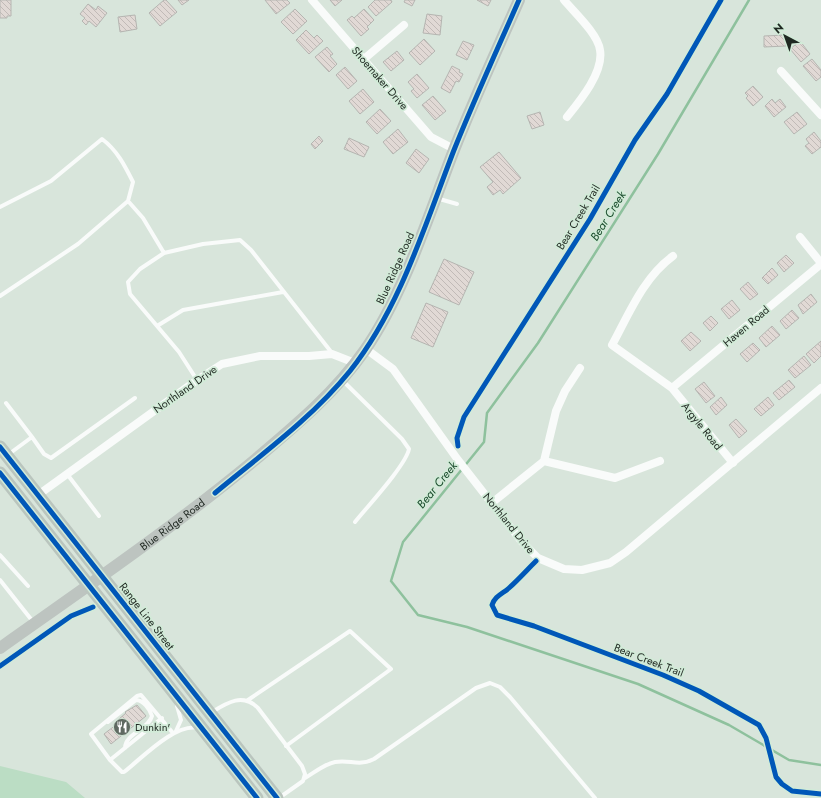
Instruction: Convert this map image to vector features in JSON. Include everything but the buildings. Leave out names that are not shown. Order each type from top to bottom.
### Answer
[{"type":"main road","name":"Range Line Street","points":[[4,451],[276,797]]},
{"type":"main road","points":[[0,473],[257,798]]},
{"type":"main road","points":[[190,713],[210,725],[256,782],[276,797]]},
{"type":"street","name":"Shoemaker Drive","points":[[312,0],[430,137],[454,149]]},
{"type":"street","name":"Blue Ridge Road","points":[[0,648],[215,493],[307,416],[342,380],[356,363],[366,349],[401,282],[436,198],[454,149],[519,0]]},
{"type":"street","points":[[564,0],[594,35],[600,49],[600,61],[589,88],[567,117]]},
{"type":"street","points":[[364,59],[404,25]]},
{"type":"street","points":[[782,71],[821,116]]},
{"type":"street","points":[[800,237],[821,263]]},
{"type":"street","name":"Argyle Road","points":[[673,256],[663,264],[644,289],[627,315],[612,345],[672,388],[733,463]]},
{"type":"street","name":"Haven Road","points":[[672,388],[821,263]]},
{"type":"street","name":"Northland Drive","points":[[366,349],[393,368],[458,460],[493,502],[522,542],[538,558],[564,569],[582,570],[610,562],[626,552],[821,388]]},
{"type":"street","name":"Northland Drive","points":[[38,495],[197,380],[222,364],[260,356],[309,356],[332,354],[356,363]]},
{"type":"street","points":[[493,502],[544,461],[556,411],[565,391],[580,368]]},
{"type":"street","points":[[544,461],[615,478],[660,462]]},
{"type":"lane","points":[[0,207],[51,181],[102,139],[110,144],[123,163],[133,182],[128,201],[78,244],[0,296]]},
{"type":"lane","points":[[436,198],[457,204]]},
{"type":"lane","points":[[128,201],[143,218],[164,253]]},
{"type":"lane","points":[[197,380],[179,352],[130,294],[128,282],[140,268],[164,253],[203,244],[240,240],[251,250],[332,354]]},
{"type":"lane","points":[[157,326],[183,310],[283,292]]},
{"type":"lane","points":[[342,380],[402,439],[408,449],[408,454],[355,522]]},
{"type":"lane","points":[[6,403],[44,454],[51,458],[135,398]]},
{"type":"lane","points":[[4,451],[32,437]]},
{"type":"lane","points":[[67,474],[99,516]]},
{"type":"lane","points":[[0,555],[28,586]]},
{"type":"lane","points":[[0,580],[35,623]]},
{"type":"lane","points":[[248,700],[350,631],[391,669],[286,746]]},
{"type":"lane","points":[[276,797],[328,764],[336,761],[365,764],[476,688],[490,683],[500,687],[510,697],[595,798]]},
{"type":"lane","points":[[174,732],[141,695],[137,696],[91,734],[110,760],[120,771],[124,772],[174,732],[181,720],[177,705],[178,698]]},
{"type":"lane","points":[[210,713],[228,702],[239,699],[248,700],[258,708],[302,766],[305,778]]},
{"type":"lane","points":[[104,722],[106,723],[110,721],[136,700],[142,702],[151,712],[152,716],[150,721],[128,740],[125,748]]},
{"type":"lane","points":[[110,760],[162,718]]},
{"type":"lane","points":[[174,732],[190,727],[202,728]]},
{"type":"green space","points":[[0,766],[66,782],[85,798],[0,798]]},
{"type":"waterway","name":"Bear Creek","points":[[749,0],[658,154],[538,343],[487,413],[484,442],[403,542],[391,581],[418,615],[467,627],[638,684],[729,725],[789,760],[821,765]]},
{"type":"cycle path","points":[[215,493],[286,435],[319,405],[350,371],[368,346],[383,320],[410,265],[454,150],[519,0]]},
{"type":"cycle path","name":"Bear Creek Trail","points":[[458,446],[457,438],[464,417],[590,219],[635,140],[667,94],[721,0]]},
{"type":"cycle path","points":[[0,447],[277,798]]},
{"type":"cycle path","points":[[0,473],[257,798]]},
{"type":"cycle path","name":"Bear Creek Trail","points":[[536,561],[512,585],[495,599],[492,605],[497,615],[534,626],[663,675],[699,691],[759,725],[766,738],[776,777],[782,784],[792,791],[821,794]]},
{"type":"cycle path","points":[[0,666],[71,616],[93,607]]},
{"type":"place","name":"Dunkin'","points":[[122,727]]}]
